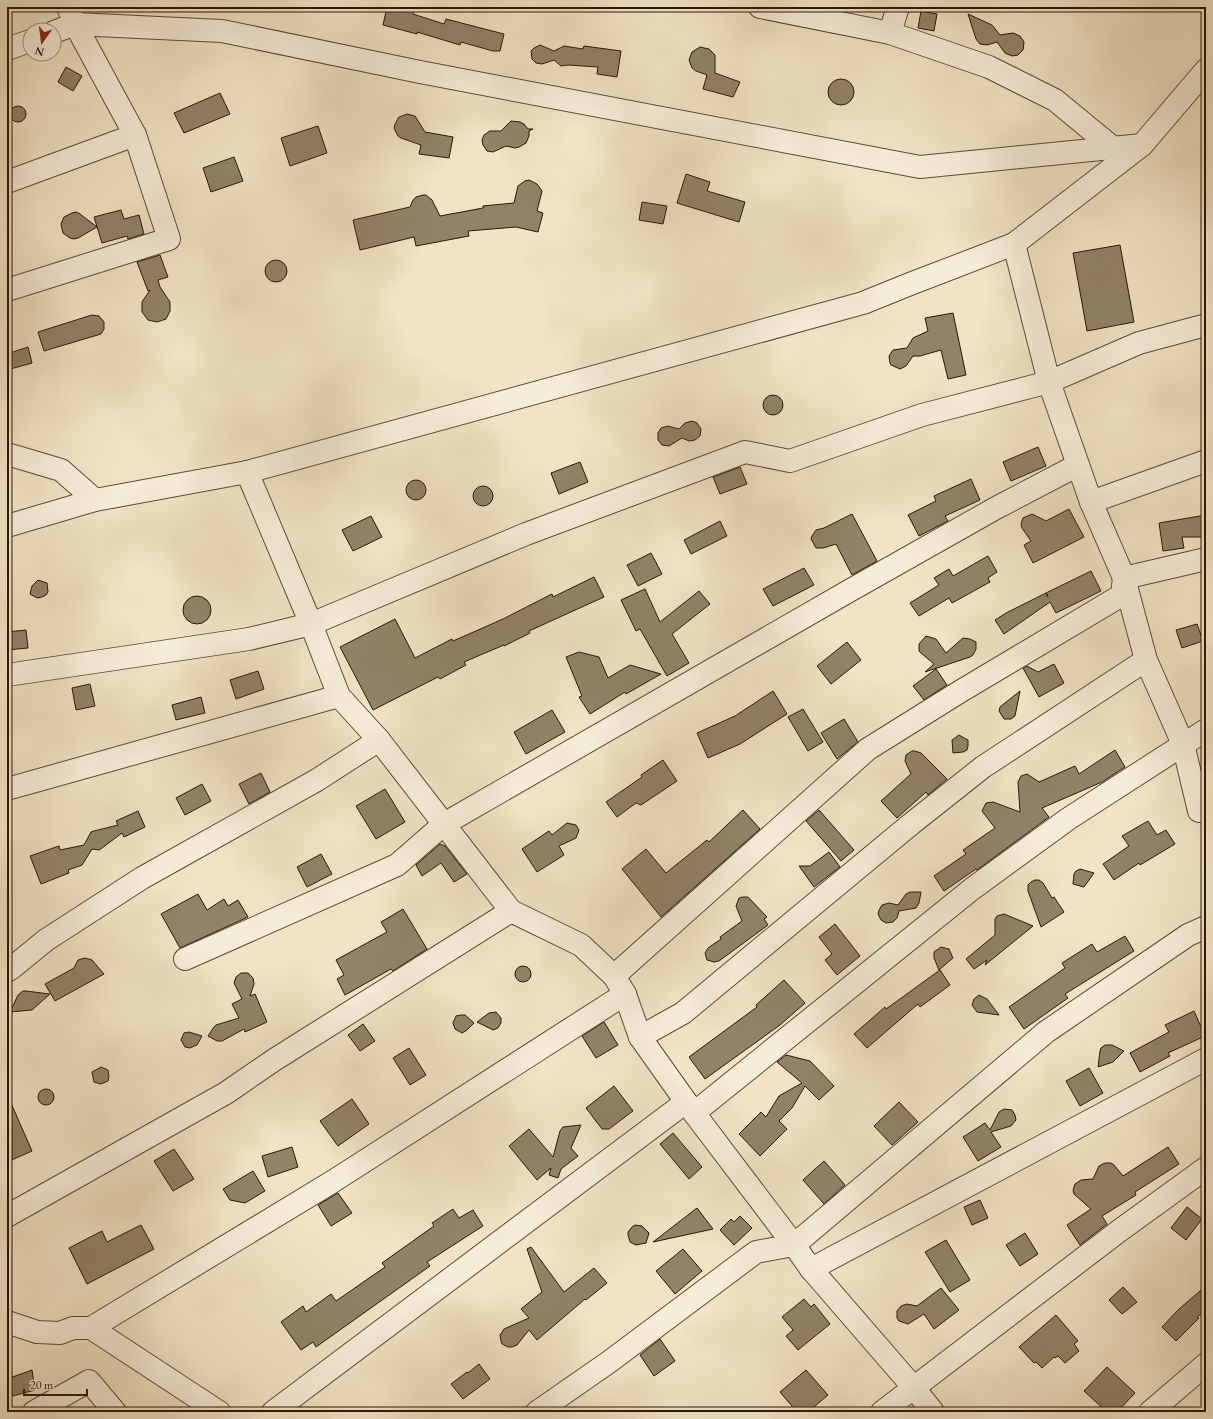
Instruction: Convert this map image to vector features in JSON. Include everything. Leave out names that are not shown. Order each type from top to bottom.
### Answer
[{"type":"street","points":[[760,7],[890,33],[989,67],[1055,100],[1112,147]]},
{"type":"street","points":[[890,33],[898,7]]},
{"type":"street","points":[[7,290],[169,239],[135,135],[72,16]]},
{"type":"street","points":[[62,25],[72,16],[222,31],[420,72],[920,167],[1142,145]]},
{"type":"street","points":[[7,49],[22,44]]},
{"type":"street","points":[[7,526],[95,500],[247,472],[863,303],[1014,244],[1142,145],[1206,70]]},
{"type":"street","points":[[7,182],[135,135]]},
{"type":"street","points":[[1014,244],[1049,382],[1091,502],[1124,578],[1146,660],[1183,744],[1199,811],[1206,809]]},
{"type":"street","points":[[7,675],[249,639],[311,624],[526,534],[745,452],[790,461],[922,414],[1049,382],[1139,343],[1206,326]]},
{"type":"street","points":[[7,454],[61,470],[95,500]]},
{"type":"street","points":[[1091,502],[1206,461]]},
{"type":"street","points":[[185,960],[397,865],[444,824],[996,508],[1078,466]]},
{"type":"street","points":[[247,472],[311,624],[339,696],[379,740],[511,911],[581,946],[620,985],[640,1037],[690,1107],[811,1269],[933,1412]]},
{"type":"street","points":[[1124,578],[1206,559]]},
{"type":"street","points":[[7,1322],[37,1332],[60,1333],[73,1328],[91,1328],[332,1182],[620,985],[868,749],[960,691],[1122,595],[1124,578]]},
{"type":"street","points":[[640,1037],[683,1013],[911,824],[983,767],[1146,660]]},
{"type":"street","points":[[7,789],[339,696]]},
{"type":"street","points":[[273,1412],[690,1107],[972,889],[1068,819],[1206,730]]},
{"type":"street","points":[[7,971],[46,940],[142,878],[317,780],[379,740]]},
{"type":"street","points":[[7,1216],[226,1093],[274,1060],[511,911]]},
{"type":"street","points":[[537,1412],[609,1362],[756,1252],[794,1245],[1046,1032],[1188,935],[1206,927]]},
{"type":"street","points":[[811,1269],[1206,1059]]},
{"type":"street","points":[[882,1412],[1119,1231],[1206,1168]]},
{"type":"street","points":[[91,1328],[219,1412]]},
{"type":"street","points":[[1150,1412],[1206,1364]]},
{"type":"street","points":[[34,1412],[89,1381],[115,1412]]},
{"type":"building","points":[[387,7],[415,7],[413,14],[444,24],[446,19],[504,34],[500,51],[493,51],[461,42],[460,45],[417,32],[417,34],[383,25]]},
{"type":"building","points":[[921,11],[937,14],[934,31],[918,28]]},
{"type":"building","points":[[968,14],[992,25],[1000,35],[1013,33],[1020,36],[1024,42],[1023,50],[1018,55],[1012,56],[1005,53],[997,42],[987,45],[980,44],[976,39]]},
{"type":"building","points":[[540,45],[554,51],[564,46],[583,49],[584,46],[621,51],[617,77],[597,74],[598,67],[561,66],[554,60],[542,64],[536,63],[532,59],[531,51]]},
{"type":"building","points":[[700,47],[709,49],[715,55],[715,73],[740,82],[733,97],[703,89],[707,75],[692,68],[689,60],[692,52]]},
{"type":"building","points":[[66,67],[82,76],[73,91],[58,82]]},
{"type":"building","points":[[841,79],[850,83],[854,92],[850,101],[841,105],[832,101],[828,92],[832,83]]},
{"type":"building","points":[[220,93],[230,114],[184,133],[174,113]]},
{"type":"building","points":[[15,106],[21,106],[26,111],[24,120],[21,122],[15,122],[10,117],[10,111]]},
{"type":"building","points":[[407,114],[415,116],[425,132],[453,137],[449,158],[419,154],[421,145],[398,136],[394,128],[395,124],[399,117]]},
{"type":"building","points":[[511,121],[520,122],[528,129],[533,129],[529,131],[529,136],[526,143],[515,148],[506,146],[493,152],[487,151],[482,140],[484,135],[490,131],[501,131]]},
{"type":"building","points":[[318,126],[327,153],[290,166],[281,138]]},
{"type":"building","points":[[234,157],[243,181],[211,192],[203,168]]},
{"type":"building","points":[[686,174],[710,182],[707,191],[745,202],[739,222],[677,203]]},
{"type":"building","points":[[529,180],[537,184],[542,191],[537,211],[543,213],[538,232],[516,227],[468,231],[469,236],[416,246],[414,237],[360,250],[353,220],[410,207],[416,197],[423,195],[426,195],[432,200],[440,216],[483,208],[483,206],[514,203],[518,186]]},
{"type":"building","points":[[642,202],[667,206],[663,224],[639,220]]},
{"type":"building","points":[[121,210],[124,219],[139,215],[144,234],[128,239],[127,236],[102,243],[94,217]]},
{"type":"building","points":[[76,212],[97,227],[74,239],[63,233],[61,224],[64,217]]},
{"type":"building","points":[[1120,245],[1134,322],[1087,331],[1073,253]]},
{"type":"building","points":[[160,255],[168,277],[158,280],[160,287],[170,302],[170,311],[166,319],[157,322],[148,320],[142,312],[142,302],[150,290],[148,291],[137,262]]},
{"type":"building","points":[[276,260],[284,263],[287,271],[284,279],[276,282],[268,279],[265,271],[268,263]]},
{"type":"building","points":[[953,313],[966,375],[948,379],[941,350],[920,356],[913,356],[906,366],[900,369],[891,365],[889,356],[893,350],[907,348],[913,338],[928,331],[925,318]]},
{"type":"building","points":[[92,315],[99,316],[104,322],[104,329],[101,334],[44,351],[38,332]]},
{"type":"building","points":[[28,347],[32,363],[7,370],[7,354]]},
{"type":"building","points":[[773,395],[780,398],[783,405],[780,412],[773,415],[766,412],[763,405],[766,398]]},
{"type":"building","points":[[692,421],[697,423],[701,429],[700,436],[695,440],[689,441],[682,438],[669,446],[662,445],[658,440],[658,433],[661,428],[668,426],[679,429],[685,423]]},
{"type":"building","points":[[1038,447],[1046,466],[1011,481],[1003,462]]},
{"type":"building","points":[[580,462],[588,482],[559,494],[551,473]]},
{"type":"building","points":[[740,467],[747,484],[720,494],[713,477]]},
{"type":"building","points":[[971,479],[980,500],[945,516],[948,521],[919,536],[908,515],[936,501],[934,496]]},
{"type":"building","points":[[416,480],[423,483],[426,490],[423,497],[416,500],[409,497],[406,490],[409,483]]},
{"type":"building","points":[[483,486],[490,489],[493,496],[490,503],[483,506],[476,503],[473,496],[476,489]]},
{"type":"building","points":[[1069,509],[1084,537],[1033,563],[1024,545],[1031,541],[1022,528],[1021,524],[1023,518],[1032,514],[1046,521]]},
{"type":"building","points":[[852,514],[877,561],[852,575],[836,544],[823,548],[816,548],[811,539],[816,530],[824,528]]},
{"type":"building","points":[[1206,515],[1206,537],[1182,537],[1184,548],[1163,551],[1159,523]]},
{"type":"building","points":[[371,516],[382,537],[353,551],[342,530]]},
{"type":"building","points":[[720,521],[727,536],[691,554],[684,540]]},
{"type":"building","points":[[651,553],[662,574],[638,586],[627,565]]},
{"type":"building","points":[[988,556],[997,572],[988,578],[990,582],[952,603],[949,598],[919,616],[910,603],[939,585],[934,578],[949,569],[953,576]]},
{"type":"building","points":[[804,568],[814,585],[773,606],[763,589]]},
{"type":"building","points":[[1091,571],[1101,591],[1056,613],[1050,602],[1004,634],[995,620],[1006,613]]},
{"type":"building","points":[[594,577],[604,597],[529,631],[530,633],[504,646],[464,662],[466,665],[440,679],[438,677],[373,710],[340,647],[395,619],[415,658],[452,639],[453,641],[503,619],[552,594],[553,597]]},
{"type":"building","points":[[38,580],[47,583],[48,592],[46,595],[37,598],[30,594],[32,586]]},
{"type":"building","points":[[645,589],[660,622],[699,591],[710,604],[672,634],[689,663],[667,676],[640,629],[636,631],[621,600]]},
{"type":"building","points":[[197,596],[207,600],[211,610],[207,620],[197,624],[187,620],[183,610],[187,600]]},
{"type":"building","points":[[1197,624],[1203,641],[1182,648],[1176,630]]},
{"type":"building","points":[[26,630],[28,648],[7,650],[7,632]]},
{"type":"building","points":[[926,636],[936,639],[946,653],[963,638],[976,642],[976,649],[970,657],[925,672],[934,664],[919,651],[919,644]]},
{"type":"building","points":[[847,642],[861,660],[831,684],[817,666]]},
{"type":"building","points":[[579,652],[599,657],[608,678],[630,665],[661,674],[626,694],[625,692],[590,714],[579,697],[582,696],[566,657]]},
{"type":"building","points":[[1054,664],[1064,683],[1039,697],[1023,668],[1027,666],[1038,672]]},
{"type":"building","points":[[936,669],[947,685],[924,700],[913,686]]},
{"type":"building","points":[[258,671],[264,689],[236,699],[230,680]]},
{"type":"building","points":[[90,684],[95,706],[76,710],[72,688]]},
{"type":"building","points":[[773,691],[787,714],[740,744],[708,758],[697,733],[735,716]]},
{"type":"building","points":[[1020,691],[1015,716],[1011,719],[1004,719],[999,711],[1000,707]]},
{"type":"building","points":[[201,697],[205,713],[176,720],[172,705]]},
{"type":"building","points":[[803,709],[823,742],[808,751],[788,717]]},
{"type":"building","points":[[552,710],[565,732],[526,754],[514,732]]},
{"type":"building","points":[[844,719],[858,742],[837,759],[821,733]]},
{"type":"building","points":[[959,735],[968,740],[967,750],[953,753],[952,740]]},
{"type":"building","points":[[1115,750],[1125,767],[1102,782],[1042,808],[1049,817],[977,870],[976,869],[944,891],[934,876],[966,854],[963,850],[995,828],[982,811],[986,803],[993,802],[1020,812],[1018,782],[1021,776],[1027,774],[1039,782],[1075,766],[1079,774]]},
{"type":"building","points":[[912,751],[921,753],[947,779],[928,795],[926,792],[897,818],[881,801],[911,774],[905,761],[906,755]]},
{"type":"building","points":[[663,760],[677,781],[641,805],[636,803],[617,817],[606,802],[642,777],[641,775]]},
{"type":"building","points":[[261,773],[270,792],[249,804],[239,784]]},
{"type":"building","points":[[202,784],[211,801],[185,815],[176,798]]},
{"type":"building","points":[[385,789],[405,822],[376,839],[356,806]]},
{"type":"building","points":[[743,810],[760,829],[661,917],[622,869],[646,849],[666,873],[707,840],[709,842]]},
{"type":"building","points":[[819,810],[854,850],[841,861],[806,821]]},
{"type":"building","points":[[138,811],[145,827],[124,837],[122,833],[99,850],[92,849],[82,865],[68,870],[69,873],[41,884],[30,856],[59,846],[60,850],[84,845],[91,832],[118,825],[116,821]]},
{"type":"building","points":[[1148,821],[1157,835],[1166,830],[1175,844],[1140,865],[1139,863],[1114,880],[1103,864],[1129,846],[1122,836]]},
{"type":"building","points":[[567,823],[576,825],[579,830],[576,838],[559,846],[564,855],[537,872],[522,849],[549,831],[552,835]]},
{"type":"building","points":[[440,844],[445,846],[467,874],[454,882],[441,863],[422,876],[416,865]]},
{"type":"building","points":[[829,852],[840,867],[814,887],[799,866],[810,866]]},
{"type":"building","points":[[321,854],[332,874],[307,887],[297,867]]},
{"type":"building","points":[[1080,869],[1094,873],[1084,887],[1073,884],[1074,874]]},
{"type":"building","points":[[1035,880],[1039,880],[1043,883],[1052,898],[1054,897],[1064,912],[1041,927],[1028,891],[1028,885]]},
{"type":"building","points":[[910,892],[921,892],[919,903],[916,908],[899,911],[897,918],[893,922],[886,923],[881,920],[878,914],[882,905],[889,903],[898,905],[906,894]]},
{"type":"building","points":[[198,894],[207,910],[224,899],[228,906],[238,900],[248,917],[180,948],[161,914]]},
{"type":"building","points":[[748,897],[767,917],[764,919],[768,925],[719,961],[714,962],[707,960],[705,953],[708,948],[742,921],[736,906],[739,898]]},
{"type":"building","points":[[403,909],[427,949],[393,971],[391,969],[345,995],[337,979],[344,975],[336,960],[387,932],[381,922]]},
{"type":"building","points":[[1004,914],[1033,926],[985,965],[987,960],[974,969],[966,959],[995,935],[995,919],[997,916]]},
{"type":"building","points":[[835,924],[860,956],[837,975],[825,960],[832,954],[819,937]]},
{"type":"building","points":[[1125,936],[1134,951],[1065,994],[1068,998],[1024,1029],[1009,1007],[1065,968],[1062,963],[1092,944],[1097,952]]},
{"type":"building","points":[[941,947],[949,949],[953,958],[939,970],[934,958],[934,952]]},
{"type":"building","points":[[85,958],[92,960],[104,974],[55,1001],[45,984],[74,968],[78,960]]},
{"type":"building","points":[[520,966],[526,966],[531,971],[529,980],[526,982],[520,982],[515,977],[515,971]]},
{"type":"building","points":[[940,970],[950,985],[920,1007],[918,1004],[867,1048],[854,1034],[885,1007],[886,1009]]},
{"type":"building","points":[[241,973],[248,973],[253,978],[254,984],[250,996],[255,994],[267,1022],[245,1032],[244,1029],[222,1041],[217,1041],[208,1036],[214,1027],[216,1025],[239,1018],[232,1004],[242,999],[234,983],[236,977]]},
{"type":"building","points":[[784,980],[805,1003],[780,1025],[705,1079],[689,1057],[757,1007],[756,1005]]},
{"type":"building","points":[[23,991],[50,994],[32,1010],[10,1012],[18,995]]},
{"type":"building","points":[[979,995],[987,999],[999,1015],[977,1012],[972,1005],[974,999]]},
{"type":"building","points":[[1194,1011],[1205,1036],[1168,1053],[1170,1056],[1140,1072],[1130,1053],[1169,1032],[1165,1025]]},
{"type":"building","points":[[496,1012],[501,1018],[501,1023],[498,1028],[493,1030],[477,1022],[489,1013]]},
{"type":"building","points":[[465,1015],[474,1023],[462,1033],[455,1029],[453,1023],[456,1016]]},
{"type":"building","points":[[604,1022],[618,1045],[596,1058],[582,1036]]},
{"type":"building","points":[[363,1024],[375,1041],[360,1051],[348,1035]]},
{"type":"building","points":[[189,1032],[202,1036],[197,1045],[190,1048],[185,1047],[181,1040],[184,1033]]},
{"type":"building","points":[[1105,1045],[1112,1045],[1124,1051],[1113,1062],[1098,1067],[1100,1051]]},
{"type":"building","points":[[409,1048],[426,1075],[410,1085],[393,1058]]},
{"type":"building","points":[[786,1055],[810,1061],[834,1086],[819,1100],[805,1086],[792,1108],[779,1121],[787,1129],[760,1156],[739,1134],[761,1112],[766,1117],[779,1096],[802,1083],[777,1062]]},
{"type":"building","points":[[101,1067],[108,1070],[109,1076],[108,1081],[101,1084],[94,1082],[92,1072]]},
{"type":"building","points":[[1089,1068],[1103,1093],[1080,1106],[1066,1081]]},
{"type":"building","points":[[614,1086],[633,1111],[609,1129],[602,1129],[586,1108]]},
{"type":"building","points":[[43,1089],[49,1089],[54,1094],[52,1103],[49,1105],[43,1105],[38,1100],[38,1094]]},
{"type":"building","points":[[7,1094],[32,1151],[7,1162]]},
{"type":"building","points":[[352,1099],[369,1124],[338,1146],[320,1121]]},
{"type":"building","points":[[899,1102],[918,1122],[892,1145],[874,1126]]},
{"type":"building","points":[[1004,1109],[1012,1110],[1016,1120],[1011,1126],[991,1132],[1001,1147],[978,1161],[963,1137],[985,1123],[990,1130],[999,1112]]},
{"type":"building","points":[[581,1125],[571,1148],[578,1156],[561,1169],[558,1178],[549,1175],[551,1168],[537,1180],[509,1146],[529,1129],[553,1157],[560,1131],[563,1127]]},
{"type":"building","points":[[673,1133],[702,1167],[689,1179],[660,1144]]},
{"type":"building","points":[[292,1147],[298,1167],[268,1177],[262,1156]]},
{"type":"building","points":[[1168,1147],[1179,1164],[1135,1192],[1136,1195],[1102,1216],[1107,1224],[1080,1245],[1067,1225],[1091,1209],[1074,1194],[1073,1190],[1075,1184],[1081,1180],[1093,1179],[1099,1166],[1105,1163],[1111,1163],[1114,1165],[1123,1176]]},
{"type":"building","points":[[174,1149],[194,1179],[173,1191],[154,1161]]},
{"type":"building","points":[[824,1161],[845,1185],[824,1204],[803,1180]]},
{"type":"building","points":[[253,1171],[265,1191],[245,1203],[230,1200],[223,1189]]},
{"type":"building","points":[[338,1193],[352,1213],[331,1226],[318,1205]]},
{"type":"building","points":[[980,1200],[988,1218],[972,1225],[964,1207]]},
{"type":"building","points":[[1187,1207],[1202,1219],[1186,1240],[1171,1228]]},
{"type":"building","points":[[697,1208],[713,1229],[653,1242]]},
{"type":"building","points":[[453,1209],[459,1218],[473,1210],[483,1226],[427,1262],[430,1266],[316,1347],[313,1342],[301,1350],[281,1322],[303,1306],[306,1312],[331,1294],[336,1301],[385,1267],[382,1263],[434,1226],[432,1223]]},
{"type":"building","points":[[740,1216],[752,1228],[734,1245],[720,1230],[731,1219],[734,1222]]},
{"type":"building","points":[[141,1225],[154,1249],[87,1284],[69,1248],[102,1231],[107,1242]]},
{"type":"building","points":[[635,1225],[642,1226],[649,1233],[646,1243],[636,1245],[630,1242],[628,1232]]},
{"type":"building","points":[[1025,1233],[1038,1254],[1020,1266],[1006,1245]]},
{"type":"building","points":[[946,1240],[970,1280],[950,1292],[925,1252]]},
{"type":"building","points":[[531,1247],[564,1292],[594,1268],[607,1283],[586,1300],[585,1299],[537,1340],[529,1330],[517,1345],[508,1347],[502,1344],[500,1335],[504,1329],[529,1318],[521,1309],[542,1292],[527,1249]]},
{"type":"building","points":[[683,1249],[702,1271],[675,1294],[656,1271]]},
{"type":"building","points":[[1206,1286],[1206,1310],[1197,1317],[1199,1318],[1176,1341],[1162,1327],[1179,1309]]},
{"type":"building","points":[[1123,1287],[1137,1302],[1122,1314],[1109,1300]]},
{"type":"building","points":[[941,1288],[959,1310],[934,1329],[924,1314],[908,1324],[899,1321],[897,1318],[897,1311],[901,1306],[907,1304],[917,1306]]},
{"type":"building","points":[[804,1299],[811,1307],[814,1304],[830,1324],[798,1350],[786,1336],[793,1330],[782,1317]]},
{"type":"building","points":[[1056,1315],[1078,1341],[1074,1344],[1079,1351],[1065,1363],[1058,1356],[1055,1358],[1054,1357],[1042,1368],[1036,1362],[1034,1363],[1019,1347]]},
{"type":"building","points":[[660,1339],[675,1361],[654,1376],[640,1355]]},
{"type":"building","points":[[479,1364],[490,1379],[463,1399],[451,1384]]},
{"type":"building","points":[[1107,1367],[1135,1393],[1117,1412],[1107,1412],[1084,1391]]},
{"type":"building","points":[[32,1370],[35,1390],[13,1396],[7,1387],[7,1379]]},
{"type":"building","points":[[806,1370],[828,1395],[808,1412],[797,1412],[780,1392]]}]
